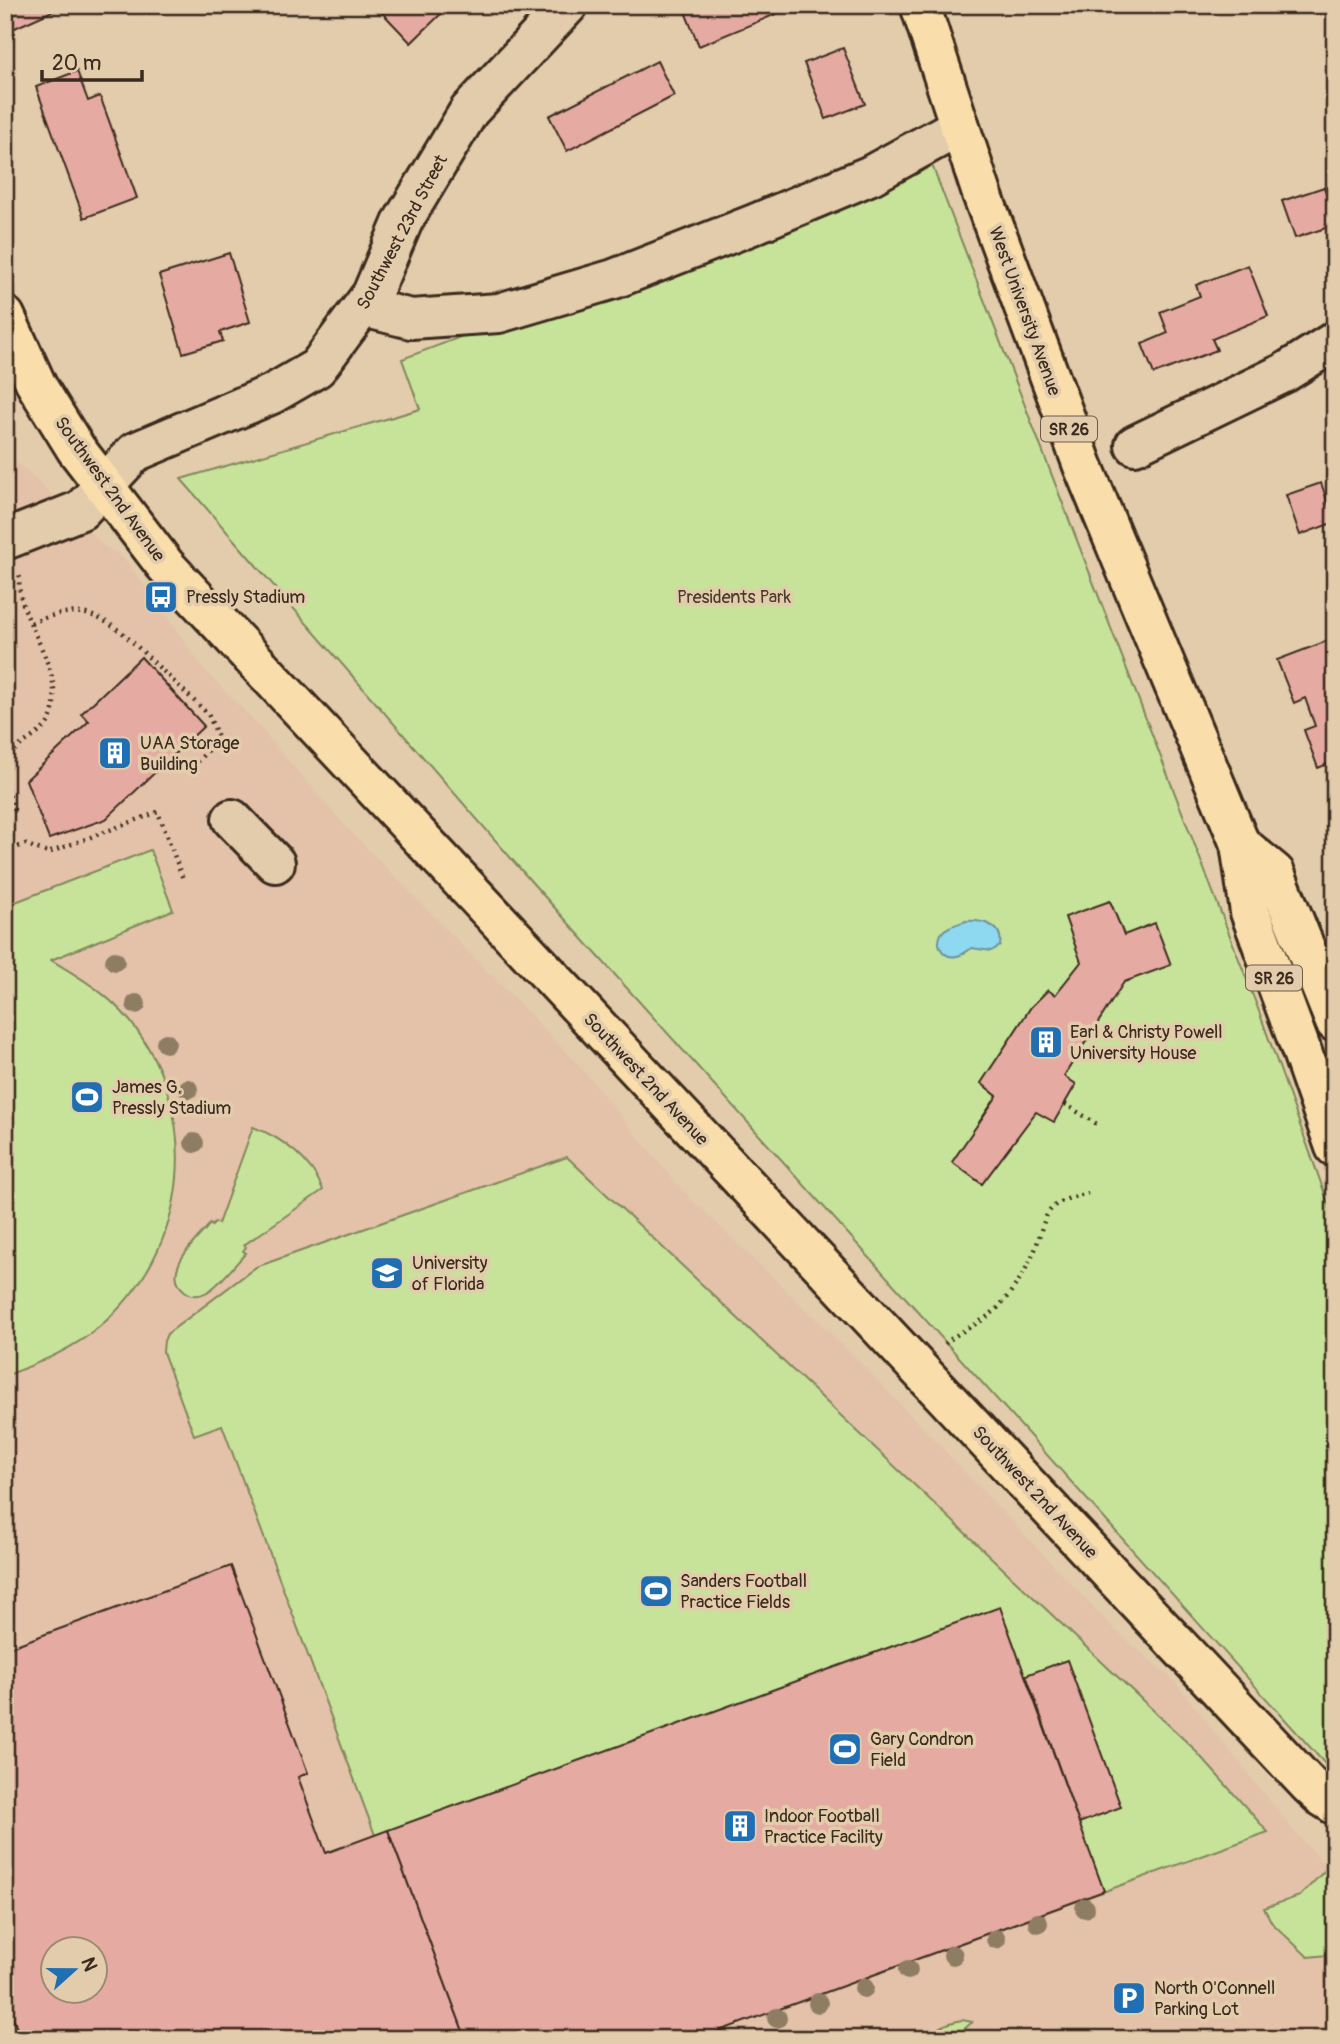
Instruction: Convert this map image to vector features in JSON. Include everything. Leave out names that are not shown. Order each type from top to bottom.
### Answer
[{"type":"main road","name":"West University Avenue","points":[[920,5],[982,194],[1083,466],[1240,844],[1250,912],[1302,1052],[1328,1107],[1335,1147]]},
{"type":"main road","name":"Southwest 2nd Avenue","points":[[5,316],[37,386],[76,449],[165,565],[1309,1785],[1335,1805]]},
{"type":"main road","name":"West University Avenue","points":[[1240,844],[1275,873],[1335,1022]]},
{"type":"street","name":"Southwest 23rd Street","points":[[14,553],[81,510],[135,452],[271,394],[317,368],[372,295],[403,221],[469,111],[568,5]]},
{"type":"street","points":[[363,307],[411,319],[499,313],[601,282],[752,225],[871,175],[960,126]]},
{"type":"street","points":[[1135,445],[1284,373],[1335,341]]},
{"type":"street","points":[[232,819],[275,863]]},
{"type":"path","points":[[5,769],[14,751],[50,721],[54,705],[54,686],[19,589],[14,553]]},
{"type":"path","points":[[31,623],[65,611],[79,612],[109,623],[124,634],[208,714],[219,738],[189,770]]},
{"type":"path","points":[[5,782],[14,809],[5,812]]},
{"type":"path","points":[[5,852],[25,845],[48,853],[158,812],[183,879]]},
{"type":"path","points":[[1065,1104],[1097,1124]]},
{"type":"path","points":[[936,1352],[954,1336],[993,1314],[1003,1303],[1027,1266],[1052,1208],[1088,1193]]},
{"type":"shaded area","name":"University of Florida","points":[[5,450],[105,547],[128,563],[206,672],[254,721],[344,825],[577,1063],[681,1189],[856,1358],[1114,1629],[1175,1682],[1292,1829],[1327,1867],[1335,1859],[1335,2039],[5,2039]]},
{"type":"green space","name":"Presidents Park","points":[[930,160],[1257,1006],[1335,1222],[1335,1775],[536,887],[181,479],[420,409],[402,359]]},
{"type":"green space","name":"James G. Pressly Stadium","points":[[150,850],[173,910],[51,960],[112,1002],[130,1021],[154,1058],[169,1098],[177,1139],[177,1180],[169,1221],[153,1260],[130,1296],[99,1327],[66,1349],[5,1376],[5,906]]},
{"type":"green space","points":[[253,1127],[275,1137],[304,1160],[323,1190],[244,1245],[246,1247],[243,1251],[246,1253],[212,1289],[191,1295],[179,1284],[176,1275],[178,1266],[189,1248],[210,1224],[218,1224]]},
{"type":"green space","name":"Sanders Football Practice Fields","points":[[567,1157],[1192,1747],[1268,1832],[697,2039],[375,1835],[222,1425],[194,1435],[163,1352],[164,1341],[167,1334],[256,1267]]},
{"type":"green space","points":[[1335,1860],[1335,1957],[1308,1957],[1272,1923],[1264,1908],[1300,1896]]},
{"type":"green space","points":[[962,2020],[972,2022],[961,2032],[958,2039],[928,2039],[938,2028]]},
{"type":"water","points":[[966,921],[991,925],[999,933],[1000,946],[991,951],[972,948],[957,956],[945,954],[939,943],[941,934],[949,927]]},
{"type":"building","points":[[5,5],[66,5],[6,32]]},
{"type":"building","points":[[375,5],[450,5],[411,43]]},
{"type":"building","points":[[683,7],[793,7],[699,46]]},
{"type":"building","points":[[843,48],[865,104],[826,119],[804,63]]},
{"type":"building","points":[[657,61],[674,96],[567,151],[549,116]]},
{"type":"building","points":[[77,71],[88,101],[100,96],[137,198],[84,218],[36,87]]},
{"type":"building","points":[[1324,187],[1335,225],[1295,238],[1282,201]]},
{"type":"building","points":[[229,253],[250,322],[220,332],[223,341],[183,353],[159,275]]},
{"type":"building","points":[[1248,265],[1268,316],[1212,339],[1217,350],[1154,374],[1142,344],[1168,333],[1160,312],[1200,296],[1196,285]]},
{"type":"building","points":[[1321,483],[1335,522],[1300,535],[1286,495]]},
{"type":"building","points":[[1335,638],[1335,761],[1318,768],[1304,730],[1315,726],[1305,698],[1294,703],[1277,660]]},
{"type":"building","name":"UAA Storage Building","points":[[141,657],[204,726],[106,819],[49,839],[26,780],[89,721],[81,714]]},
{"type":"building","name":"Earl & Christy Powell University House","points":[[1110,901],[1124,935],[1155,923],[1171,965],[1124,982],[1064,1076],[1076,1084],[1054,1122],[1036,1112],[982,1184],[952,1162],[997,1096],[981,1083],[1031,1007],[1048,990],[1055,995],[1081,962],[1065,917]]},
{"type":"building","points":[[231,1566],[308,1773],[298,1777],[326,1853],[388,1830],[466,2039],[21,2039],[5,1997],[5,1649]]},
{"type":"building","name":"Gary Condron Field","points":[[1000,1607],[1104,1891],[697,2039],[466,2039],[388,1830]]},
{"type":"building","points":[[1067,1660],[1121,1807],[1079,1823],[1026,1675]]},
{"type":"place","name":"Pressly Stadium","points":[[161,597]]},
{"type":"place","name":"UAA Storage Building","points":[[115,753]]},
{"type":"place","name":"Earl & Christy Powell University House","points":[[1046,1042]]},
{"type":"place","name":"James G. Pressly Stadium","points":[[87,1097]]},
{"type":"place","name":"University of Florida","points":[[387,1273]]},
{"type":"place","name":"Sanders Football Practice Fields","points":[[656,1591]]},
{"type":"place","name":"Gary Condron Field","points":[[845,1749]]},
{"type":"place","name":"Indoor Football Practice Facility","points":[[740,1826]]},
{"type":"place","name":"North O'Connell Parking Lot","points":[[1129,1998]]}]
